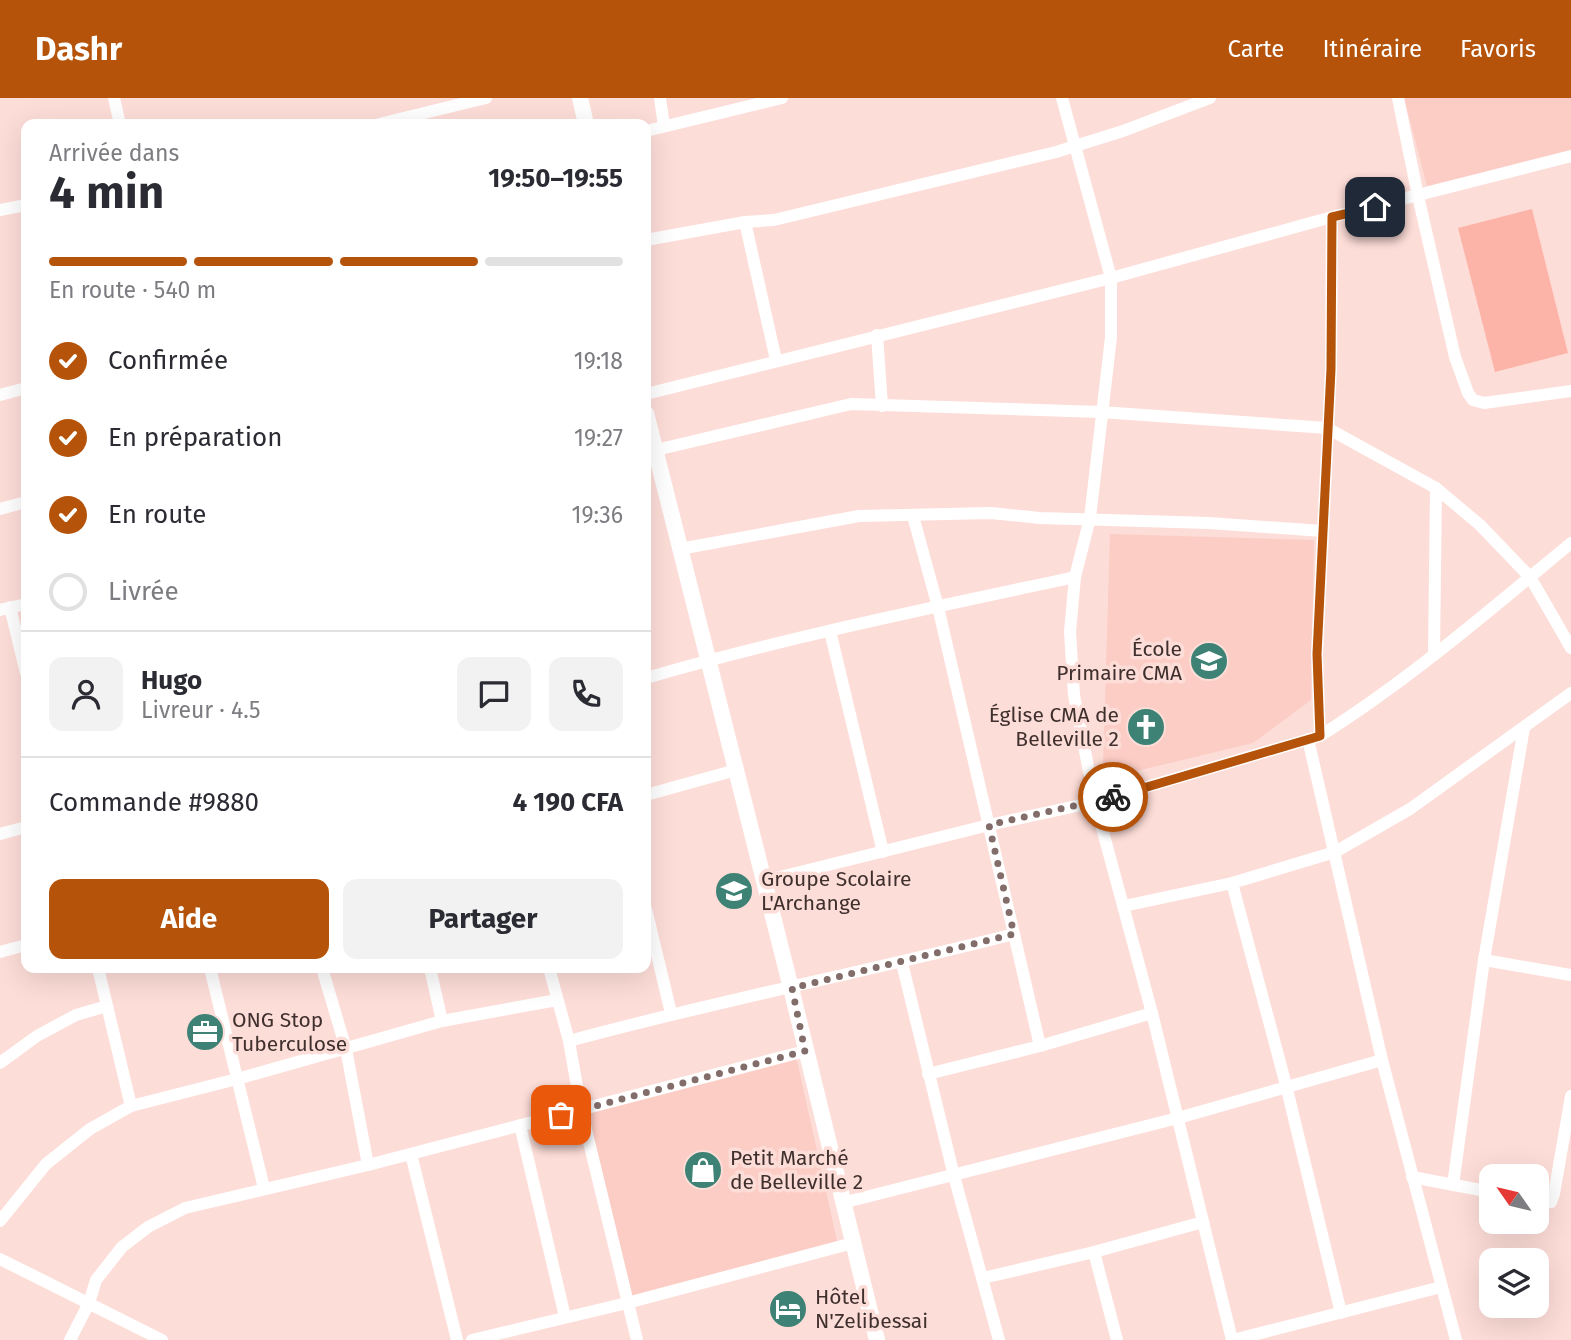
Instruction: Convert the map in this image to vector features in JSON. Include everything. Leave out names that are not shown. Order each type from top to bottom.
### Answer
[{"type":"main road","points":[[580,98],[585,119]]},
{"type":"main road","points":[[651,432],[792,988],[805,1051],[877,1340]]},
{"type":"street","points":[[114,98],[119,119]]},
{"type":"street","points":[[399,119],[483,98]]},
{"type":"street","points":[[660,98],[664,126]]},
{"type":"street","points":[[651,130],[782,98]]},
{"type":"street","points":[[1062,98],[1111,278],[1111,337],[1090,518],[1075,577],[1070,632],[1074,695],[1095,802],[1152,1013],[1233,1340],[1441,1287]]},
{"type":"street","points":[[651,239],[745,222],[774,220],[1074,146],[1123,131],[1210,98]]},
{"type":"street","points":[[1398,98],[1455,357],[1468,393],[1473,400],[1484,403],[1571,391]]},
{"type":"street","points":[[651,393],[1111,278],[1332,217],[1571,156]]},
{"type":"street","points":[[0,210],[21,206]]},
{"type":"street","points":[[1332,217],[1331,369],[1314,737],[1335,852],[1382,1060],[1456,1340]]},
{"type":"street","points":[[745,222],[776,360]]},
{"type":"street","points":[[877,335],[882,406]]},
{"type":"street","points":[[0,395],[21,389]]},
{"type":"street","points":[[656,450],[851,404],[1101,412],[1327,428],[1436,488],[1480,525],[1530,577],[1571,648]]},
{"type":"street","points":[[1434,655],[1436,488]]},
{"type":"street","points":[[0,509],[21,503]]},
{"type":"street","points":[[680,549],[859,516],[991,513],[1040,518],[1090,518],[1323,531]]},
{"type":"street","points":[[913,516],[938,607],[1040,1046]]},
{"type":"street","points":[[764,881],[989,825],[1095,802],[1314,737],[1345,720],[1434,655],[1571,543]]},
{"type":"street","points":[[651,677],[830,631],[1075,577]]},
{"type":"street","points":[[5,609],[21,658]]},
{"type":"street","points":[[830,631],[883,852]]},
{"type":"street","points":[[1124,906],[1232,883],[1335,852],[1410,809],[1571,693]]},
{"type":"street","points":[[1454,1185],[1484,960],[1524,728]]},
{"type":"street","points":[[651,794],[736,771]]},
{"type":"street","points":[[0,834],[21,828]]},
{"type":"street","points":[[1232,883],[1286,1086],[1341,1313]]},
{"type":"street","points":[[651,930],[671,1013]]},
{"type":"street","points":[[569,1041],[671,1013],[902,963],[1014,934]]},
{"type":"street","points":[[0,952],[21,946]]},
{"type":"street","points":[[1484,960],[1571,975]]},
{"type":"street","points":[[902,963],[928,1074],[999,1340]]},
{"type":"street","points":[[99,973],[131,1106]]},
{"type":"street","points":[[211,973],[264,1188]]},
{"type":"street","points":[[323,973],[346,1049],[368,1165]]},
{"type":"street","points":[[431,973],[442,1021]]},
{"type":"street","points":[[550,973],[569,1041],[581,1109],[637,1340]]},
{"type":"street","points":[[0,1221],[46,1164],[90,1129],[131,1106],[442,1021],[557,1000]]},
{"type":"street","points":[[0,1063],[37,1036],[76,1015],[107,1006]]},
{"type":"street","points":[[928,1074],[1040,1046],[1152,1013]]},
{"type":"street","points":[[70,1340],[89,1303],[96,1279],[122,1247],[148,1227],[185,1208],[368,1165],[805,1051]]},
{"type":"street","points":[[842,1203],[1178,1118],[1382,1060]]},
{"type":"street","points":[[1549,1202],[1554,1194],[1571,1096]]},
{"type":"street","points":[[520,1125],[565,1317]]},
{"type":"street","points":[[411,1154],[457,1340]]},
{"type":"street","points":[[1412,1177],[1479,1190]]},
{"type":"street","points":[[983,1278],[1094,1252],[1203,1222]]},
{"type":"street","points":[[472,1340],[853,1244]]},
{"type":"street","points":[[1094,1252],[1117,1340]]},
{"type":"street","points":[[0,1259],[162,1340]]},
{"type":"shaded area","points":[[1404,98],[1571,98],[1571,151],[1427,186]]},
{"type":"shaded area","points":[[1532,209],[1568,353],[1495,372],[1458,228]]},
{"type":"shaded area","name":"École Primaire CMA","points":[[1110,534],[1314,540],[1311,700],[1253,743],[1120,775],[1103,765]]},
{"type":"shaded area","points":[[796,1056],[838,1245],[632,1297],[584,1111]]},
{"type":"way so far","points":[[561,1115],[805,1051],[792,988],[1014,934],[989,825],[1113,797]]},
{"type":"place","name":"École Primaire CMA","points":[[1209,661]]},
{"type":"place","name":"Église CMA de Belleville 2","points":[[1146,727]]},
{"type":"place","name":"Groupe Scolaire L'Archange","points":[[734,891]]},
{"type":"place","name":"ONG Stop Tuberculose","points":[[205,1032]]},
{"type":"place","name":"Petit Marché de Belleville 2","points":[[703,1170]]},
{"type":"place","name":"Hôtel N'Zelibessai","points":[[788,1309]]},
{"type":"route","points":[[1113,797],[1320,736],[1317,654],[1331,369],[1332,217],[1375,207]]}]
